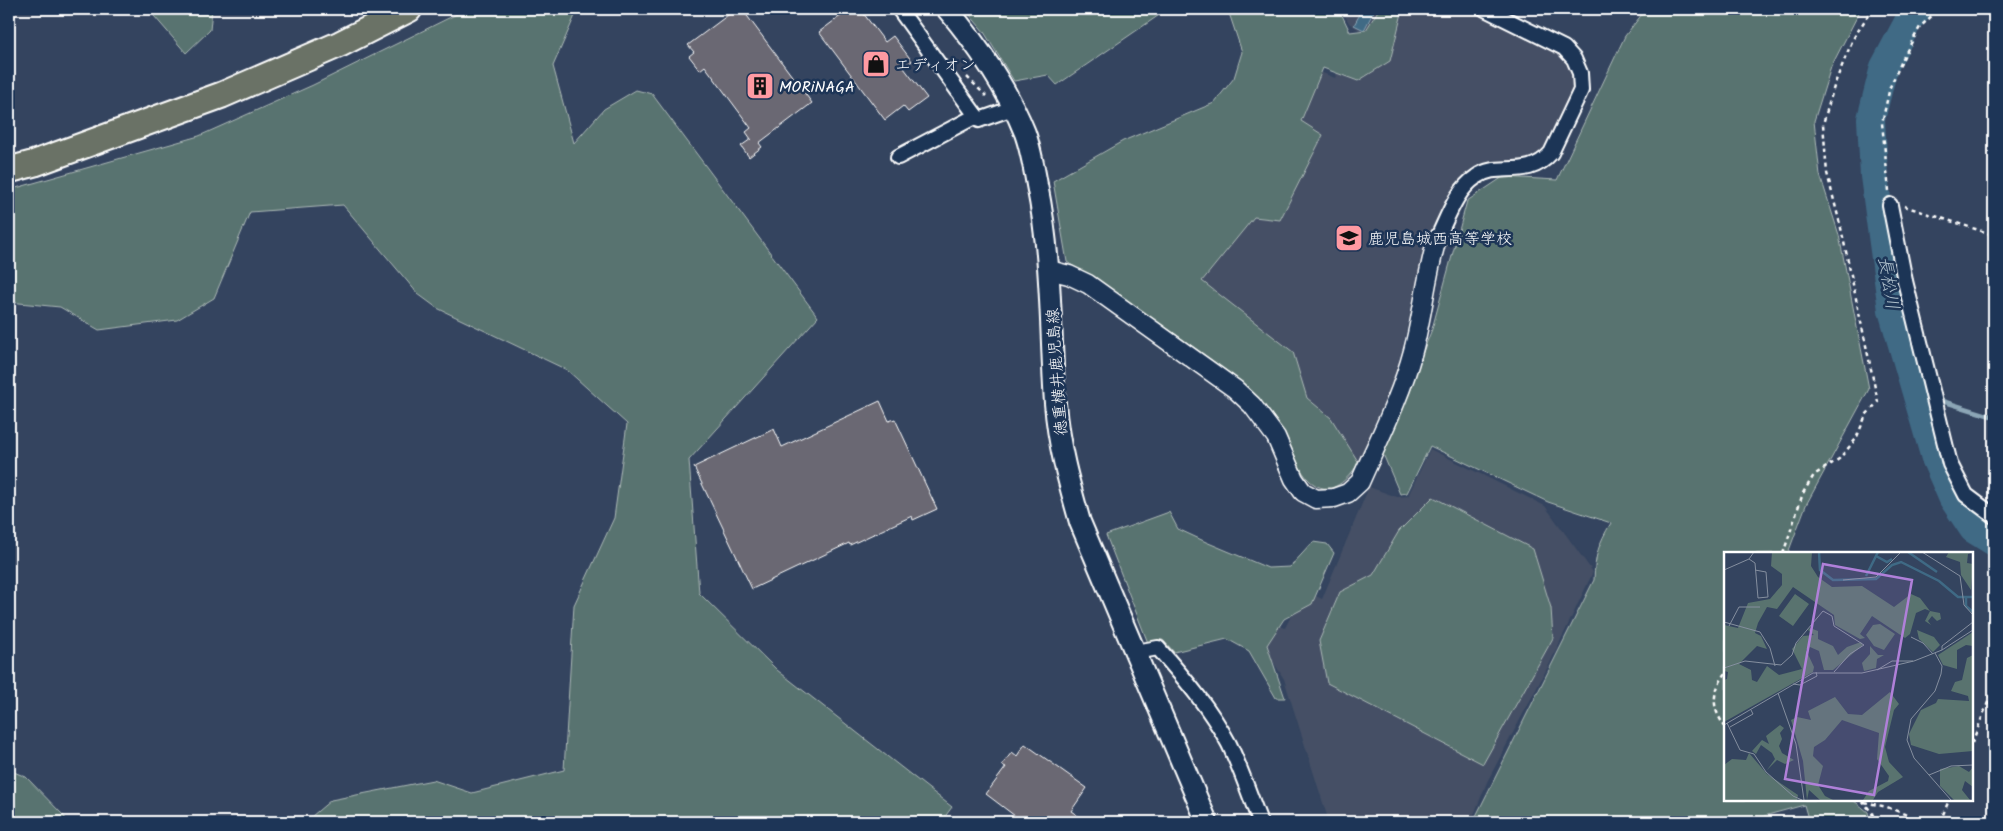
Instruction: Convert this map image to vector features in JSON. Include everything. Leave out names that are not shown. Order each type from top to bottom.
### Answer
[{"type":"highway","points":[[9,170],[35,164],[222,95],[340,44],[409,9]]},
{"type":"highway","points":[[9,156],[116,134]]},
{"type":"main road","name":"徳重横井鹿児島線","points":[[947,9],[980,53],[1005,110],[1025,134],[1032,158],[1042,212],[1049,270],[1055,405],[1066,474],[1080,522],[1207,822]]},
{"type":"street","points":[[899,9],[979,120],[1005,110]]},
{"type":"street","points":[[1049,270],[1069,275],[1088,284],[1235,389],[1265,420],[1276,437],[1294,480],[1303,492],[1316,498],[1334,498],[1348,493],[1360,482],[1403,382],[1413,351],[1430,264],[1437,239],[1459,195],[1476,176],[1487,171],[1534,167],[1544,161],[1551,153],[1581,90],[1580,74],[1574,59],[1564,48],[1485,9]]},
{"type":"street","points":[[898,157],[976,116]]},
{"type":"street","points":[[1890,205],[1906,282],[1950,464],[1966,495],[1994,516]]},
{"type":"street","points":[[1136,652],[1158,648],[1210,712],[1229,744],[1260,822]]},
{"type":"path","points":[[1783,552],[1804,492],[1814,476],[1839,459],[1856,439],[1866,416],[1878,402],[1841,228],[1827,173],[1823,124],[1835,83],[1853,39],[1872,9]]},
{"type":"path","points":[[1939,9],[1920,27],[1890,87],[1882,123],[1890,205],[1904,206],[1994,235]]},
{"type":"path","points":[[966,76],[988,98],[1005,110]]},
{"type":"path","points":[[1724,676],[1719,682],[1713,703],[1718,718],[1724,726]]},
{"type":"path","points":[[1973,740],[1994,687]]},
{"type":"path","points":[[1863,801],[1872,813],[1875,822]]},
{"type":"path","points":[[1863,801],[1887,807],[1924,822]]},
{"type":"path","points":[[1940,822],[1949,801]]},
{"type":"shaded area","points":[[1341,9],[1469,9],[1550,47],[1562,56],[1571,71],[1574,83],[1571,96],[1549,142],[1540,153],[1527,160],[1483,163],[1472,168],[1462,177],[1443,211],[1425,251],[1395,379],[1386,406],[1348,482],[1337,489],[1325,490],[1313,487],[1302,478],[1235,378],[1165,328],[1217,252],[1313,69],[1335,78],[1344,60],[1365,34],[1349,23]]},
{"type":"shaded area","points":[[1357,9],[1375,9],[1364,30],[1354,25],[1359,16]]},
{"type":"shaded area","points":[[1430,449],[1545,506],[1593,572],[1550,663],[1487,782],[1471,822],[1329,822],[1284,679],[1269,655],[1237,617],[1274,623],[1285,628],[1304,590],[1322,599],[1369,487],[1397,497],[1408,496]]},
{"type":"green space","points":[[148,9],[212,9],[210,30],[186,53]]},
{"type":"green space","points":[[467,9],[576,9],[577,11],[553,66],[574,143],[604,109],[636,90],[652,94],[818,317],[689,460],[699,593],[777,670],[952,807],[941,822],[305,822],[331,800],[433,780],[472,793],[564,770],[574,605],[614,518],[627,424],[567,370],[437,308],[418,294],[343,205],[250,212],[214,298],[177,320],[99,330],[60,307],[9,302],[9,190],[199,136],[313,85]]},
{"type":"green space","points":[[965,9],[1168,9],[1057,85],[1048,75],[1014,81],[984,32]]},
{"type":"green space","points":[[1223,9],[1339,9],[1350,32],[1366,30],[1379,9],[1403,9],[1390,61],[1358,81],[1323,68],[1301,121],[1323,135],[1280,220],[1254,217],[1202,281],[1293,352],[1307,398],[1331,418],[1359,463],[1341,483],[1330,488],[1317,486],[1307,478],[1269,411],[1244,385],[1169,329],[1067,262],[1053,181],[1123,141],[1214,103],[1234,78],[1242,52],[1230,16]]},
{"type":"green space","points":[[1646,9],[1861,9],[1831,67],[1814,121],[1820,175],[1839,235],[1869,389],[1806,505],[1788,552],[1724,552],[1724,801],[1854,801],[1868,812],[1870,822],[1809,822],[1804,805],[1764,816],[1765,822],[1473,822],[1594,580],[1598,550],[1611,523],[1548,502],[1430,446],[1407,493],[1400,494],[1383,454],[1432,329],[1467,201],[1503,177],[1557,180],[1625,36]]},
{"type":"green space","points":[[1433,497],[1533,549],[1551,608],[1553,638],[1483,764],[1327,683],[1319,641],[1340,592],[1373,575],[1399,531]]},
{"type":"green space","points":[[1169,512],[1178,529],[1268,568],[1290,567],[1313,542],[1327,544],[1334,553],[1312,604],[1284,619],[1267,645],[1285,698],[1276,698],[1249,651],[1227,639],[1174,652],[1163,640],[1148,643],[1106,535]]},
{"type":"green space","points":[[9,770],[26,777],[68,822],[9,822]]},
{"type":"building","name":"MORiNAGA","points":[[736,9],[742,9],[812,103],[759,143],[762,147],[749,157],[741,146],[751,139],[746,132],[751,128],[705,66],[700,70],[689,56],[694,52],[688,45]]},
{"type":"building","name":"エディオン","points":[[850,9],[860,9],[885,42],[893,36],[912,61],[904,68],[927,98],[908,112],[903,106],[885,120],[819,32]]},
{"type":"building","points":[[880,401],[889,421],[895,419],[937,509],[913,520],[912,516],[850,545],[849,543],[752,589],[694,467],[774,429],[782,447]]},
{"type":"building","points":[[1025,744],[1087,788],[1071,811],[1087,822],[1011,822],[1015,816],[986,794],[1006,767],[1002,765],[1012,752],[1017,756]]},
{"type":"waterway","name":"長松川","points":[[1919,9],[1910,18],[1884,67],[1871,119],[1874,176],[1892,310],[1935,458],[1953,499],[1973,529],[1994,542]]},
{"type":"waterway","points":[[1942,401],[1994,417]]},
{"type":"place","name":"エディオン","points":[[876,64]]},
{"type":"place","name":"MORiNAGA","points":[[760,86]]},
{"type":"place","name":"鹿児島城西高等学校","points":[[1349,238]]}]
